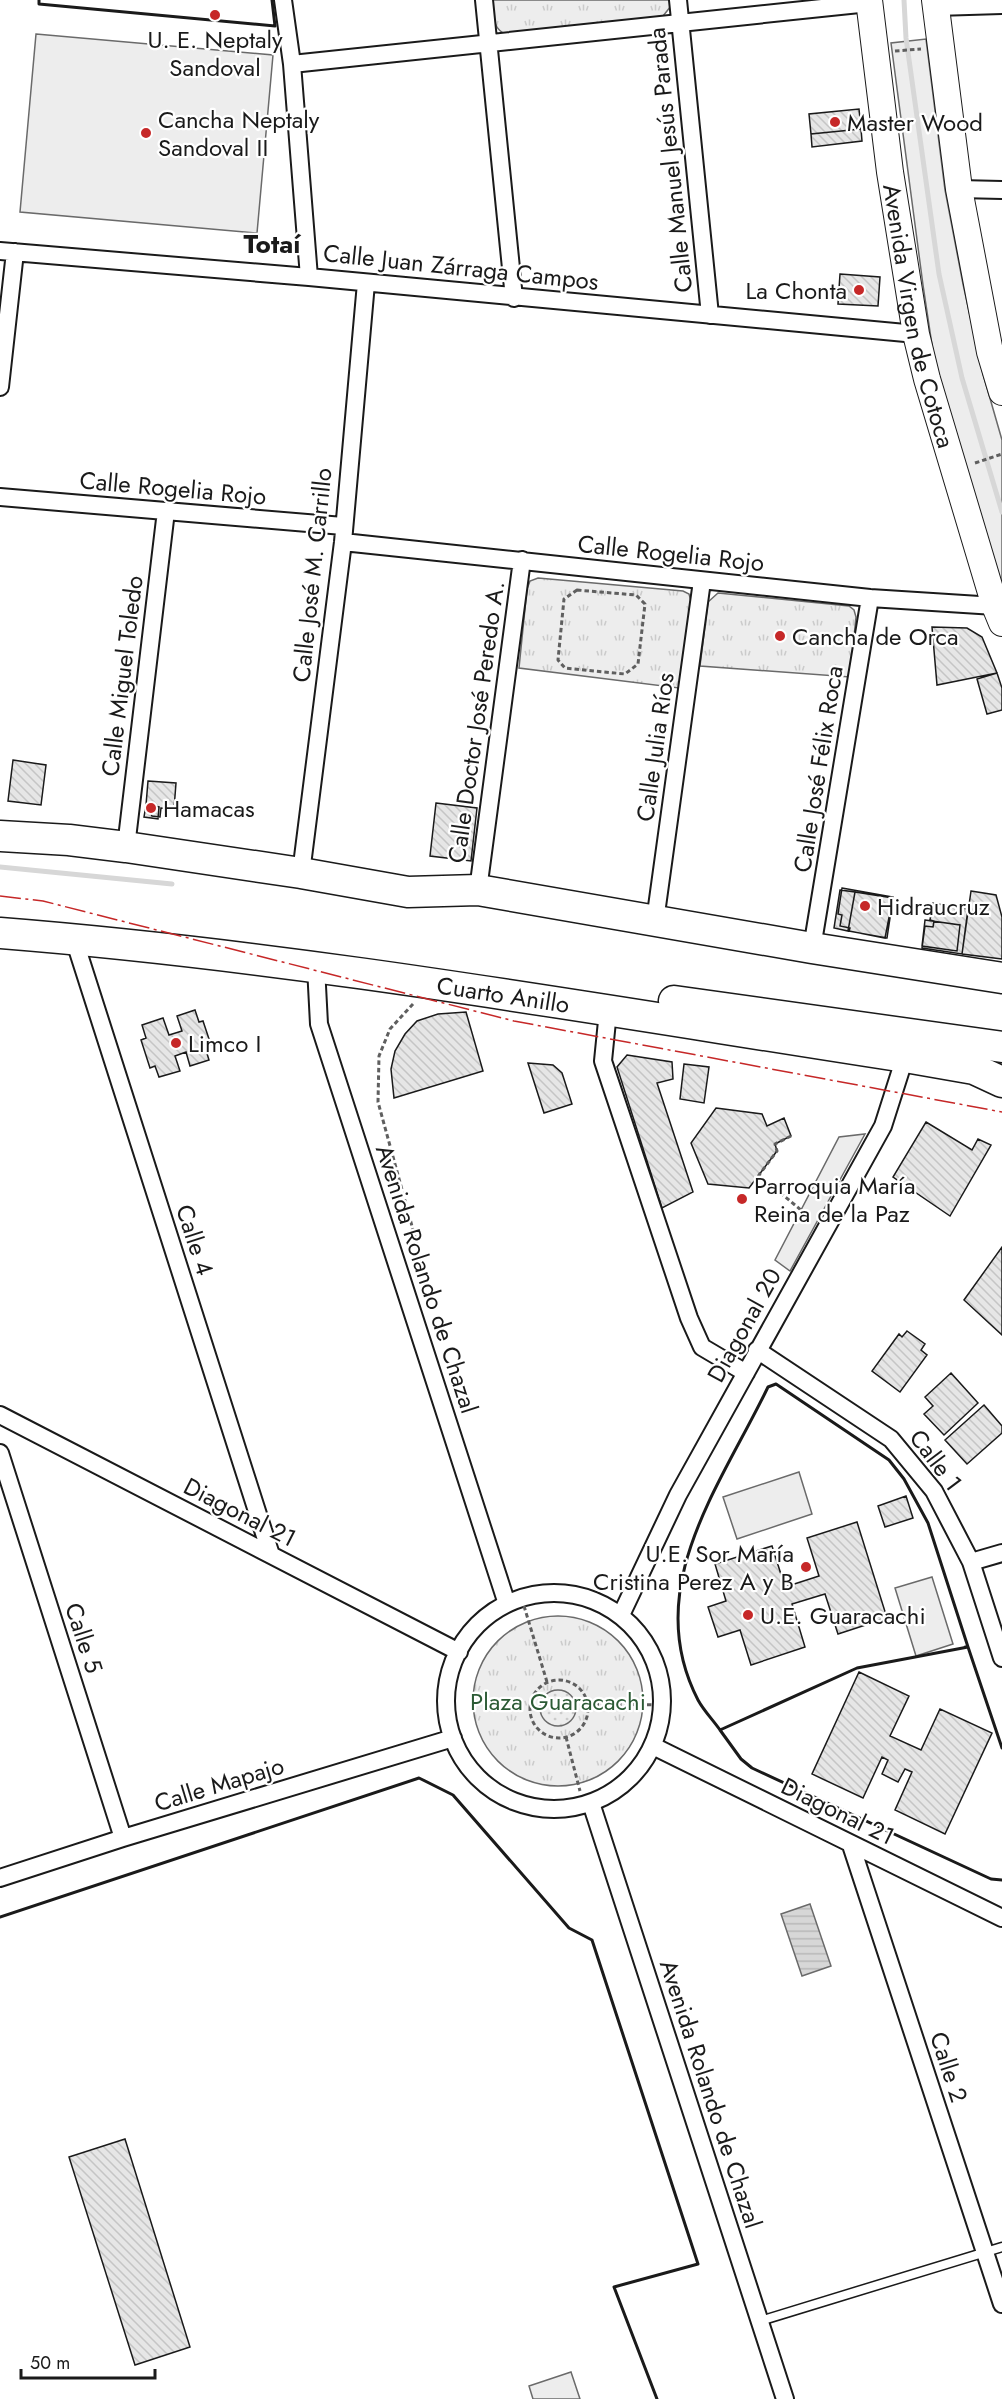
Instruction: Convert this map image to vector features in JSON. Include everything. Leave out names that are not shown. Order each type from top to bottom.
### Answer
[{"type":"highway","points":[[0,836],[69,840],[126,847],[301,873],[408,892],[473,909],[969,983],[1002,978]]},
{"type":"highway","points":[[408,892],[478,890],[812,948],[969,983],[1002,997]]},
{"type":"highway","name":"Cuarto Anillo","points":[[0,933],[74,939],[316,967],[974,1069],[1002,1082]]},
{"type":"highway","points":[[316,967],[470,973],[1002,1048]]},
{"type":"highway","points":[[969,983],[988,979],[1002,992]]},
{"type":"highway","points":[[974,1069],[989,1063],[1002,1048]]},
{"type":"main road","name":"Avenida Virgen de Cotoca","points":[[869,2],[890,172],[916,334],[927,379],[998,614]]},
{"type":"main road","points":[[936,3],[959,189],[996,353],[1002,392]]},
{"type":"street","points":[[283,0],[292,64],[309,277]]},
{"type":"street","points":[[484,0],[514,298]]},
{"type":"street","name":"Calle Manuel Jesús Parada","points":[[678,0],[710,315]]},
{"type":"street","points":[[292,64],[869,2]]},
{"type":"street","points":[[936,3],[1002,5]]},
{"type":"street","points":[[959,189],[1002,190]]},
{"type":"street","points":[[0,387],[8,252]]},
{"type":"street","name":"Calle Juan Zárraga Campos","points":[[8,252],[309,277],[916,334]]},
{"type":"street","name":"Calle José M. Carrillo","points":[[301,873],[343,534],[366,283]]},
{"type":"street","name":"Calle Rogelia Rojo","points":[[0,497],[166,511],[522,560],[998,614]]},
{"type":"street","name":"Calle Miguel Toledo","points":[[126,847],[166,511]]},
{"type":"street","name":"Calle Doctor José Peredo A.","points":[[478,890],[522,560]]},
{"type":"street","name":"Calle Julia Ríos","points":[[655,921],[702,580]]},
{"type":"street","name":"Calle José Félix Roca","points":[[812,948],[870,598]]},
{"type":"street","name":"Calle 4","points":[[74,939],[271,1555]]},
{"type":"street","name":"Avenida Rolando de Chazal","points":[[316,967],[318,1024],[408,1301],[514,1601]]},
{"type":"street","points":[[608,1011],[603,1062],[689,1318],[702,1347],[746,1373]]},
{"type":"street","name":"Diagonal 20","points":[[621,1615],[678,1495],[883,1126],[906,1058]]},
{"type":"street","name":"Calle 1","points":[[757,1350],[891,1438],[934,1491],[971,1562],[1002,1658]]},
{"type":"street","name":"Diagonal 21","points":[[0,1415],[459,1652]]},
{"type":"street","name":"Calle 5","points":[[0,1453],[123,1838]]},
{"type":"street","points":[[971,1562],[1002,1553]]},
{"type":"street","points":[[566,1593],[595,1600],[621,1615],[645,1642],[660,1675],[662,1712],[653,1746],[637,1771],[616,1790],[588,1804],[563,1810],[535,1808],[508,1799],[485,1784],[466,1763],[453,1738],[447,1709],[449,1679],[459,1652],[471,1632],[487,1616],[514,1601],[536,1594],[566,1593]]},
{"type":"street","name":"Calle Mapajo","points":[[0,1878],[123,1838],[453,1738]]},
{"type":"street","name":"Diagonal 21","points":[[653,1746],[1002,1918]]},
{"type":"street","name":"Avenida Rolando de Chazal","points":[[588,1804],[785,2399]]},
{"type":"street","name":"Calle 2","points":[[851,1845],[1002,2304]]},
{"type":"lane","points":[[760,2321],[1002,2247]]},
{"type":"path","points":[[890,52],[925,49]]},
{"type":"path","points":[[969,464],[1002,454]]},
{"type":"path","points":[[577,590],[636,595],[645,604],[638,664],[625,675],[565,668],[558,660],[564,599],[577,590]]},
{"type":"path","points":[[408,1301],[421,1258],[378,1102],[379,1056],[390,1029],[405,1011],[434,985]]},
{"type":"path","points":[[791,1136],[775,1144],[777,1151],[759,1175],[801,1210]]},
{"type":"path","points":[[514,1601],[547,1682]]},
{"type":"path","points":[[566,1680],[574,1684],[581,1690],[587,1704],[586,1718],[582,1727],[566,1737],[546,1735],[532,1722],[530,1703],[533,1694],[547,1682],[566,1680]]},
{"type":"path","points":[[587,1704],[661,1705]]},
{"type":"path","points":[[566,1737],[588,1804]]},
{"type":"shaded area","name":"Cancha Neptaly Sandoval II","points":[[36,34],[273,55],[257,233],[20,212]]},
{"type":"shaded area","points":[[926,39],[945,190],[983,374],[1002,440],[1002,590],[934,358],[923,285],[891,43]]},
{"type":"shaded area","points":[[865,1134],[790,1271],[775,1260],[839,1137]]},
{"type":"shaded area","points":[[799,1472],[812,1514],[737,1539],[723,1497]]},
{"type":"shaded area","points":[[932,1577],[953,1644],[916,1656],[895,1588]]},
{"type":"shaded area","points":[[810,1904],[831,1966],[802,1976],[781,1914]]},
{"type":"shaded area","points":[[571,2372],[580,2399],[533,2399],[529,2386]]},
{"type":"green space","points":[[491,0],[670,0],[671,6],[663,16],[507,35],[496,25]]},
{"type":"green space","points":[[538,578],[683,591],[689,594],[691,601],[679,688],[519,668],[527,589],[530,581]]},
{"type":"green space","points":[[718,593],[849,606],[854,610],[856,617],[850,677],[700,666],[708,602]]},
{"type":"green space","name":"Plaza Guaracachi","points":[[558,1616],[591,1622],[618,1641],[637,1668],[643,1701],[637,1734],[618,1761],[591,1780],[558,1786],[525,1780],[498,1761],[479,1734],[473,1701],[479,1668],[498,1641],[525,1622]]},
{"type":"green space","points":[[558,1690],[571,1695],[576,1708],[571,1721],[558,1726],[545,1721],[540,1708],[545,1695]]},
{"type":"building","name":"Master Wood","points":[[859,109],[861,129],[811,134],[809,114]]},
{"type":"building","points":[[861,129],[862,141],[812,147],[811,134]]},
{"type":"building","name":"La Chonta","points":[[840,274],[880,277],[878,306],[838,304]]},
{"type":"building","points":[[932,627],[967,628],[982,637],[997,673],[937,685]]},
{"type":"building","points":[[997,673],[1002,688],[1002,710],[987,714],[977,679]]},
{"type":"building","points":[[13,760],[46,765],[41,805],[8,801]]},
{"type":"building","points":[[148,781],[176,783],[174,809],[161,808],[160,817],[152,816],[146,805]]},
{"type":"building","points":[[436,803],[477,808],[471,861],[430,856]]},
{"type":"building","name":"Hamacas","points":[[146,805],[159,807],[158,819],[144,817]]},
{"type":"building","name":"Hidraucruz","points":[[842,888],[893,897],[885,938],[849,931],[850,928],[840,926],[842,915],[838,914]]},
{"type":"building","points":[[840,890],[855,892],[848,931],[834,928]]},
{"type":"building","points":[[971,891],[996,895],[1002,917],[1002,959],[962,954]]},
{"type":"building","name":"Hidraucruz","points":[[855,892],[893,898],[887,938],[848,931]]},
{"type":"building","points":[[933,903],[968,909],[962,954],[922,948],[925,926],[933,927],[934,921],[930,920]]},
{"type":"building","points":[[925,920],[960,925],[957,951],[922,946]]},
{"type":"building","name":"Limco I","points":[[195,1010],[199,1022],[203,1021],[211,1045],[205,1047],[209,1060],[190,1066],[186,1052],[175,1056],[180,1071],[159,1077],[155,1066],[150,1068],[141,1040],[146,1038],[142,1025],[163,1018],[169,1035],[182,1031],[177,1016]]},
{"type":"building","points":[[466,1012],[483,1071],[394,1098],[391,1069],[395,1051],[405,1034],[417,1021],[438,1014]]},
{"type":"building","points":[[627,1055],[672,1062],[673,1079],[657,1083],[693,1192],[662,1208],[617,1067]]},
{"type":"building","points":[[528,1063],[553,1065],[562,1073],[572,1104],[544,1113]]},
{"type":"building","points":[[684,1064],[709,1067],[704,1103],[680,1099]]},
{"type":"building","points":[[716,1108],[762,1114],[767,1126],[784,1118],[791,1136],[775,1144],[777,1151],[749,1188],[708,1184],[691,1143]]},
{"type":"building","points":[[926,1122],[972,1150],[978,1139],[991,1145],[950,1216],[893,1177]]},
{"type":"building","points":[[1002,1247],[1002,1335],[964,1300]]},
{"type":"building","points":[[907,1331],[925,1344],[921,1350],[927,1355],[900,1392],[872,1371],[899,1334],[902,1337]]},
{"type":"building","points":[[951,1373],[978,1403],[944,1435],[924,1414],[933,1406],[925,1397]]},
{"type":"building","points":[[984,1405],[1002,1426],[1002,1433],[967,1464],[945,1440]]},
{"type":"building","points":[[906,1496],[913,1518],[885,1527],[878,1506]]},
{"type":"building","points":[[857,1522],[887,1618],[838,1634],[825,1594],[792,1604],[805,1647],[751,1665],[740,1630],[718,1637],[708,1607],[726,1601],[715,1564],[772,1546],[785,1587],[819,1576],[807,1538]]},
{"type":"building","points":[[859,1672],[909,1696],[890,1736],[921,1750],[940,1709],[992,1733],[945,1834],[895,1810],[912,1772],[905,1769],[898,1782],[882,1774],[888,1760],[882,1757],[863,1798],[812,1774]]},
{"type":"building","points":[[125,2139],[190,2347],[135,2365],[69,2157]]},
{"type":"waterway","points":[[904,0],[906,38],[939,274],[962,378],[1002,512]]},
{"type":"waterway","points":[[0,867],[172,884]]},
{"type":"wall","points":[[39,0],[39,4],[275,26],[272,0]]},
{"type":"wall","points":[[776,1384],[889,1460],[904,1479],[928,1523],[968,1647],[857,1668],[720,1730],[698,1700],[682,1658],[678,1618],[682,1578],[694,1538],[710,1500],[768,1387],[776,1384]]},
{"type":"wall","points":[[965,1647],[968,1647],[1002,1748]]},
{"type":"wall","points":[[722,1729],[720,1730],[741,1759],[752,1768],[991,1879],[1002,1880]]},
{"type":"wall","points":[[0,1917],[419,1778],[453,1795],[569,1928],[592,1940],[698,2264],[614,2287],[657,2399]]},
{"type":"power","points":[[0,896],[43,901],[514,1021],[1002,1112]]},
{"type":"place","name":"U. E. Neptaly Sandoval","points":[[215,15]]},
{"type":"place","name":"Master Wood","points":[[835,122]]},
{"type":"place","name":"Cancha Neptaly Sandoval II","points":[[146,133]]},
{"type":"place","name":"La Chonta","points":[[859,290]]},
{"type":"place","name":"Cancha de Orca","points":[[780,636]]},
{"type":"place","name":"Hamacas","points":[[151,808]]},
{"type":"place","name":"Hidraucruz","points":[[865,906]]},
{"type":"place","name":"Limco I","points":[[176,1043]]},
{"type":"place","name":"Parroquia María Reina de la Paz","points":[[742,1199]]},
{"type":"place","name":"U.E. Sor María Cristina Perez A y B","points":[[806,1567]]},
{"type":"place","name":"U.E. Guaracachi","points":[[748,1615]]},
{"type":"district","name":"Totaí","points":[[272,244]]}]
